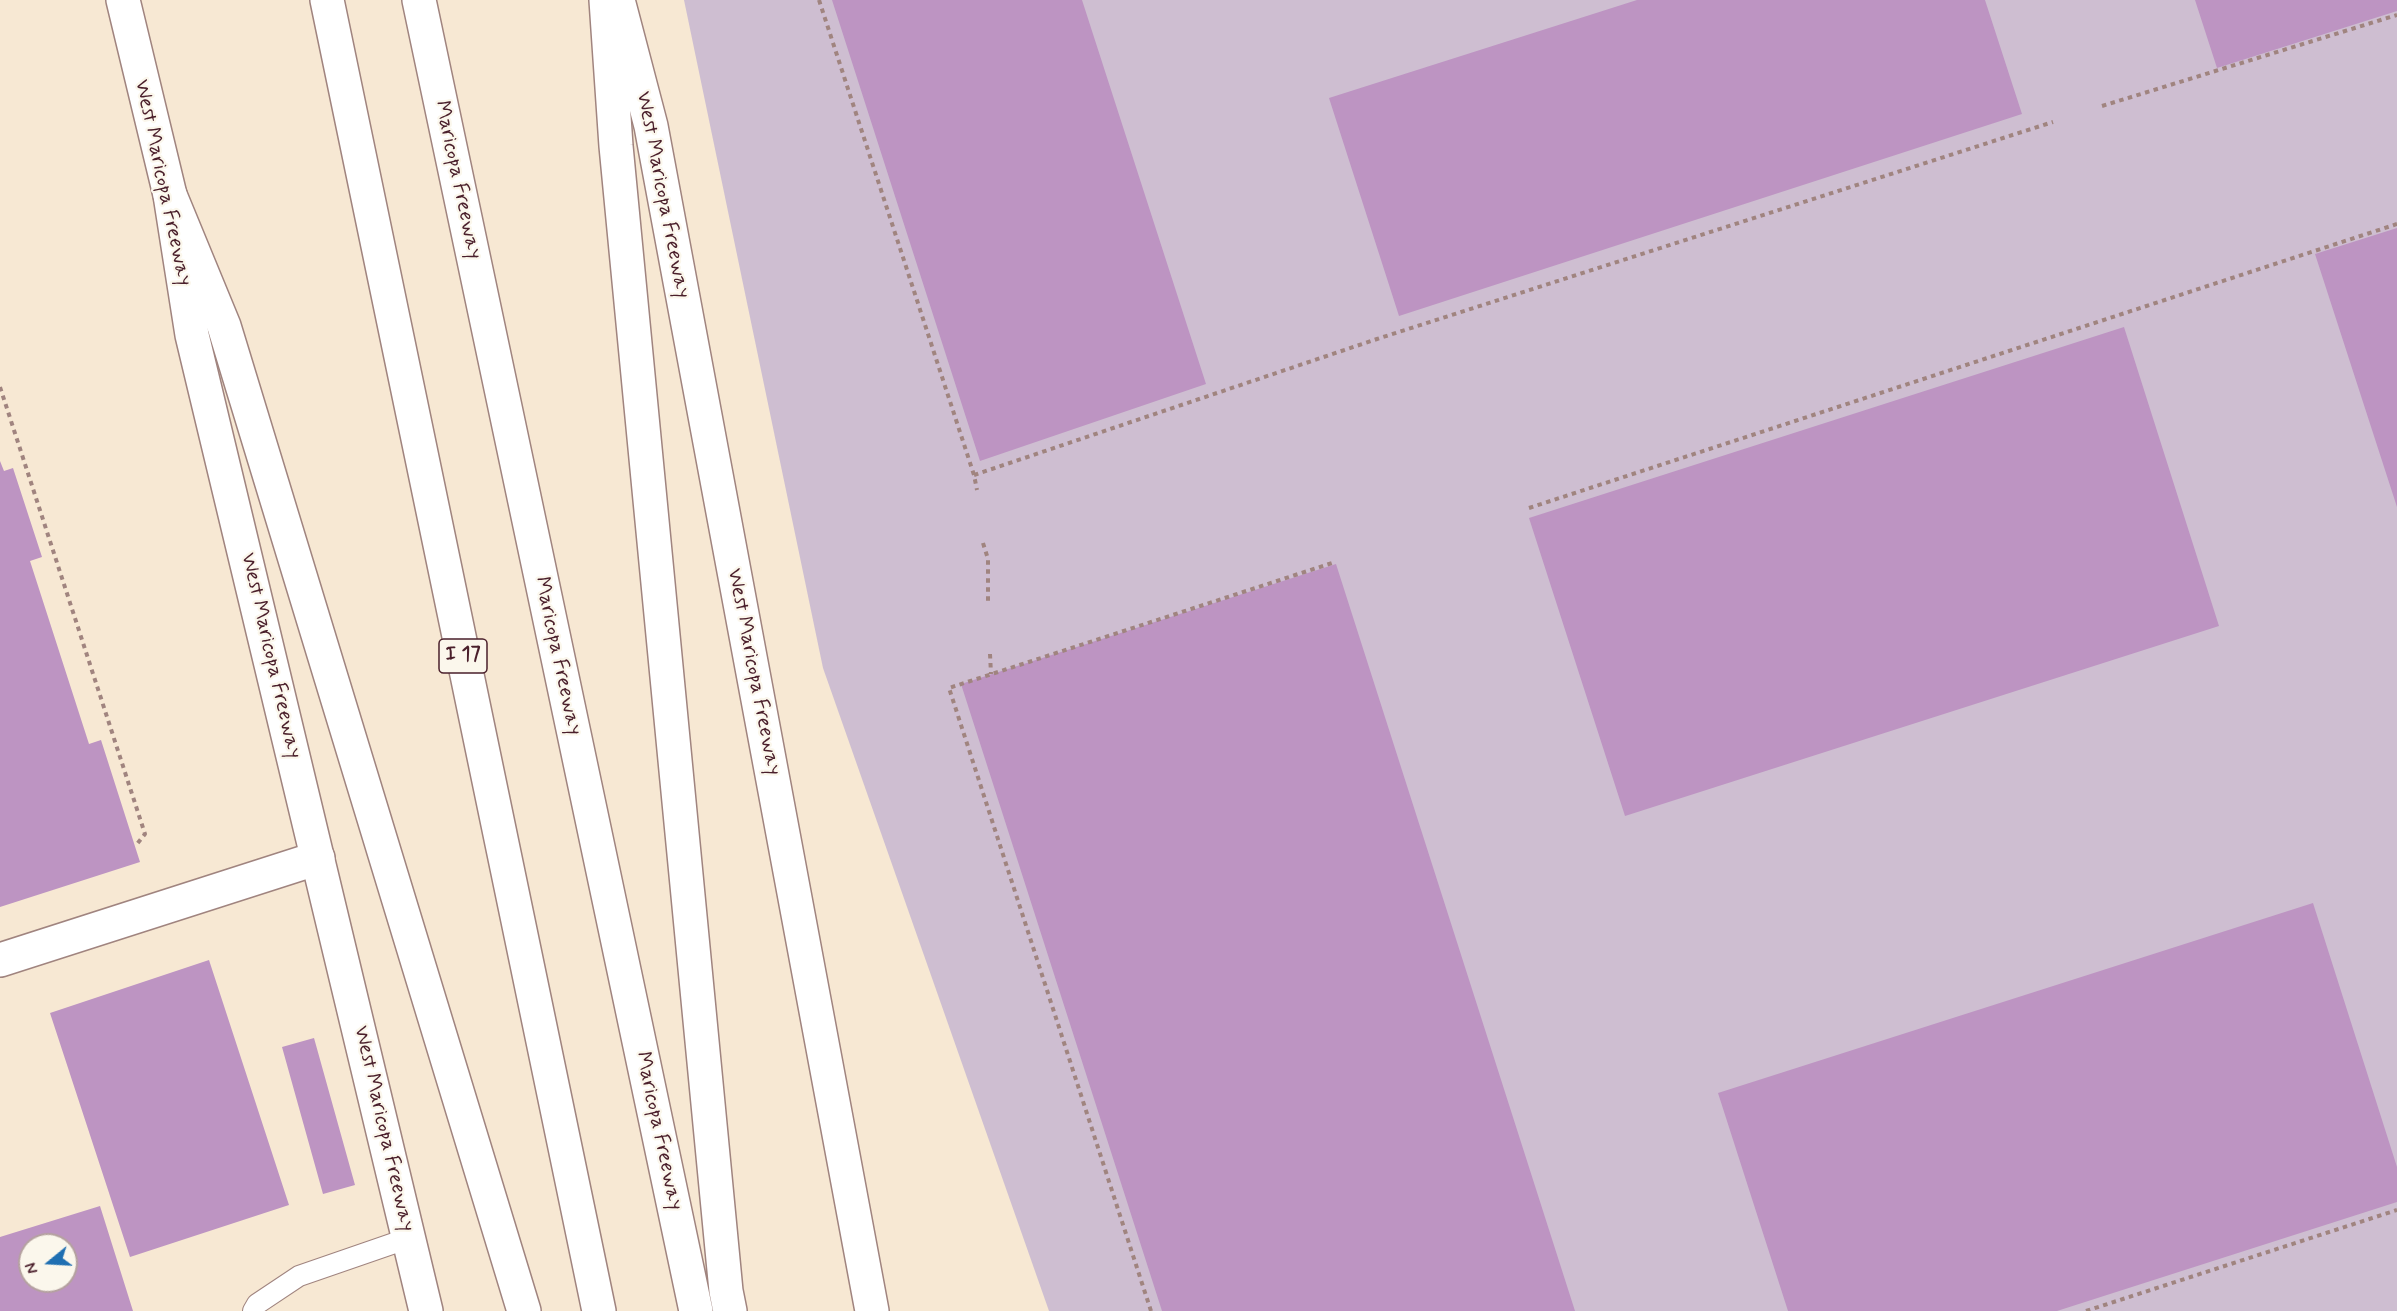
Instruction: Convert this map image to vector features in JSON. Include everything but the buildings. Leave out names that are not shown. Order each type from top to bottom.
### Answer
[{"type":"main road","name":"West Maricopa Freeway","points":[[123,0],[170,195],[192,334],[426,1311]]},
{"type":"main road","name":"I 17","points":[[327,0],[599,1311]]},
{"type":"main road","name":"Maricopa Freeway","points":[[419,0],[696,1311]]},
{"type":"main road","points":[[606,0],[616,146],[725,1279],[730,1311]]},
{"type":"main road","name":"West Maricopa Freeway","points":[[618,0],[651,126],[872,1311]]},
{"type":"main road","points":[[170,195],[224,326],[524,1311]]},
{"type":"main road","points":[[0,960],[318,858]]},
{"type":"lane","points":[[252,1311],[257,1304],[299,1276],[409,1238]]},
{"type":"path","points":[[819,0],[977,490]]},
{"type":"path","points":[[2102,106],[2397,15]]},
{"type":"path","points":[[974,475],[1377,339],[2053,122]]},
{"type":"path","points":[[1529,508],[2397,224]]},
{"type":"path","points":[[0,387],[145,834],[137,844]]},
{"type":"path","points":[[983,543],[988,560],[988,602]]},
{"type":"path","points":[[1151,1311],[949,688],[1332,563]]},
{"type":"path","points":[[990,654],[991,674]]},
{"type":"path","points":[[2086,1311],[2397,1210]]},
{"type":"shaded area","points":[[684,0],[2397,0],[2397,1311],[1049,1311],[823,668]]}]
